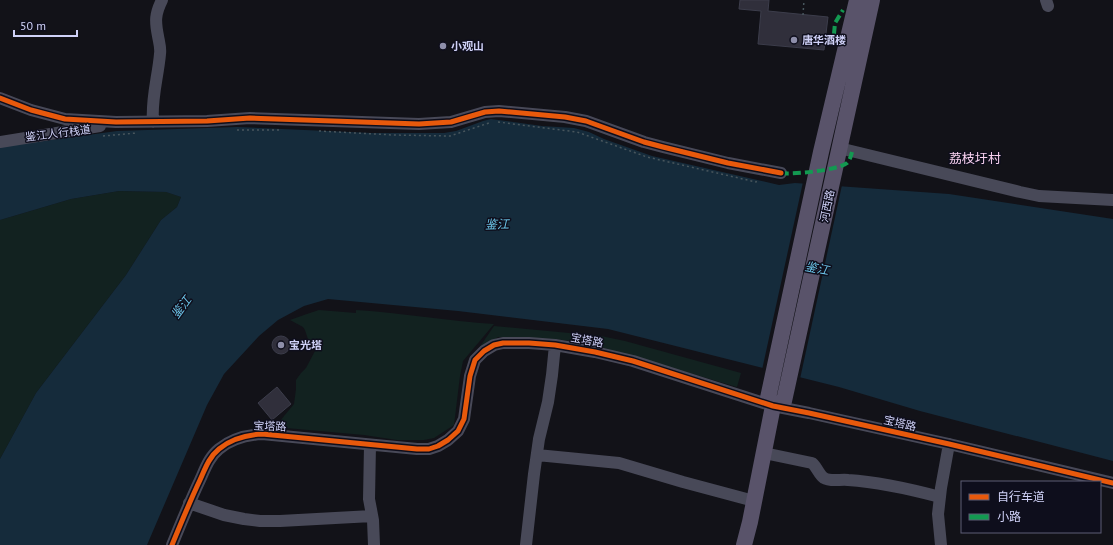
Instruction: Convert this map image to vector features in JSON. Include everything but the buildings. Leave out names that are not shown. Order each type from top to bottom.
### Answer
[{"type":"main road","name":"河西路","points":[[744,545],[775,402],[821,152],[855,10],[872,0]]},
{"type":"main road","name":"河西路","points":[[775,402],[839,151],[855,10]]},
{"type":"street","points":[[153,122],[152,111],[161,49],[156,19],[157,11],[162,0]]},
{"type":"street","points":[[0,98],[31,110],[65,119],[116,122],[250,118],[419,124],[452,122],[492,112],[565,117],[579,120],[650,144],[728,163],[781,173]]},
{"type":"street","points":[[0,142],[92,128],[116,122]]},
{"type":"street","points":[[839,151],[1039,196],[1113,200]]},
{"type":"street","name":"宝塔路","points":[[172,545],[189,503],[210,459],[219,449],[232,441],[247,436],[262,434],[417,449],[429,449],[438,446],[458,431],[464,419],[470,376],[475,360],[484,351],[494,345],[503,343],[555,345],[588,350],[633,361],[809,413],[949,444],[1113,483]]},
{"type":"street","points":[[526,545],[534,474],[548,402],[555,345]]},
{"type":"street","points":[[941,545],[938,514],[949,444]]},
{"type":"street","points":[[370,445],[369,499],[374,545]]},
{"type":"street","points":[[764,453],[812,463],[821,476],[826,479],[852,480],[896,486],[940,497]]},
{"type":"street","points":[[537,455],[620,463],[754,501]]},
{"type":"street","points":[[189,503],[224,515],[260,521],[280,522],[372,516]]},
{"type":"path","points":[[803,15],[804,0]]},
{"type":"path","points":[[316,131],[450,136],[488,123],[499,122],[577,132],[647,157],[756,182]]},
{"type":"path","points":[[235,130],[286,130]]},
{"type":"shaded area","points":[[119,191],[166,192],[181,197],[177,207],[161,220],[126,275],[36,393],[0,459],[0,220],[71,199]]},
{"type":"shaded area","points":[[319,310],[356,313],[356,310],[373,311],[494,324],[463,361],[454,425],[434,438],[424,440],[397,440],[364,435],[275,427],[294,404],[296,380],[306,368],[315,351],[303,327],[290,320]]},
{"type":"shaded area","points":[[494,326],[601,336],[625,341],[741,373],[737,387],[587,343],[554,339],[498,337],[477,351]]},
{"type":"water","name":"鉴江","points":[[491,119],[542,126],[574,128],[589,132],[604,139],[652,156],[779,185],[795,183],[949,194],[1113,219],[1113,461],[920,411],[839,387],[608,329],[458,311],[328,299],[304,306],[278,320],[259,336],[224,374],[207,405],[147,545],[0,545],[0,459],[36,393],[126,275],[161,220],[177,207],[181,197],[166,192],[119,191],[71,199],[0,220],[0,147],[117,131],[237,127],[372,133],[444,133],[456,131]]},
{"type":"pier","points":[[803,182],[842,185],[800,379],[762,370]]},
{"type":"marked path","points":[[834,34],[835,23],[843,10]]},
{"type":"marked path","points":[[781,173],[804,173],[842,166],[850,159],[852,152]]},
{"type":"cycle path","name":"鉴江人行栈道","points":[[0,98],[31,110],[65,119],[116,122],[207,121],[250,118],[419,124],[451,122],[485,112],[499,111],[565,117],[586,121],[644,142],[663,147],[728,163],[781,173]]},
{"type":"cycle path","points":[[172,545],[208,463],[216,452],[224,446],[239,438],[262,434],[417,449],[429,449],[438,446],[458,431],[464,419],[470,376],[475,360],[484,351],[494,345],[503,343],[555,345],[595,352],[633,361],[773,406],[949,444],[1113,483]]},
{"type":"place","name":"唐华酒楼","points":[[794,40]]},
{"type":"place","name":"小观山","points":[[443,46]]},
{"type":"place","name":"宝光塔","points":[[281,345]]},
{"type":"district","name":"荔枝圩村","points":[[975,158]]}]
